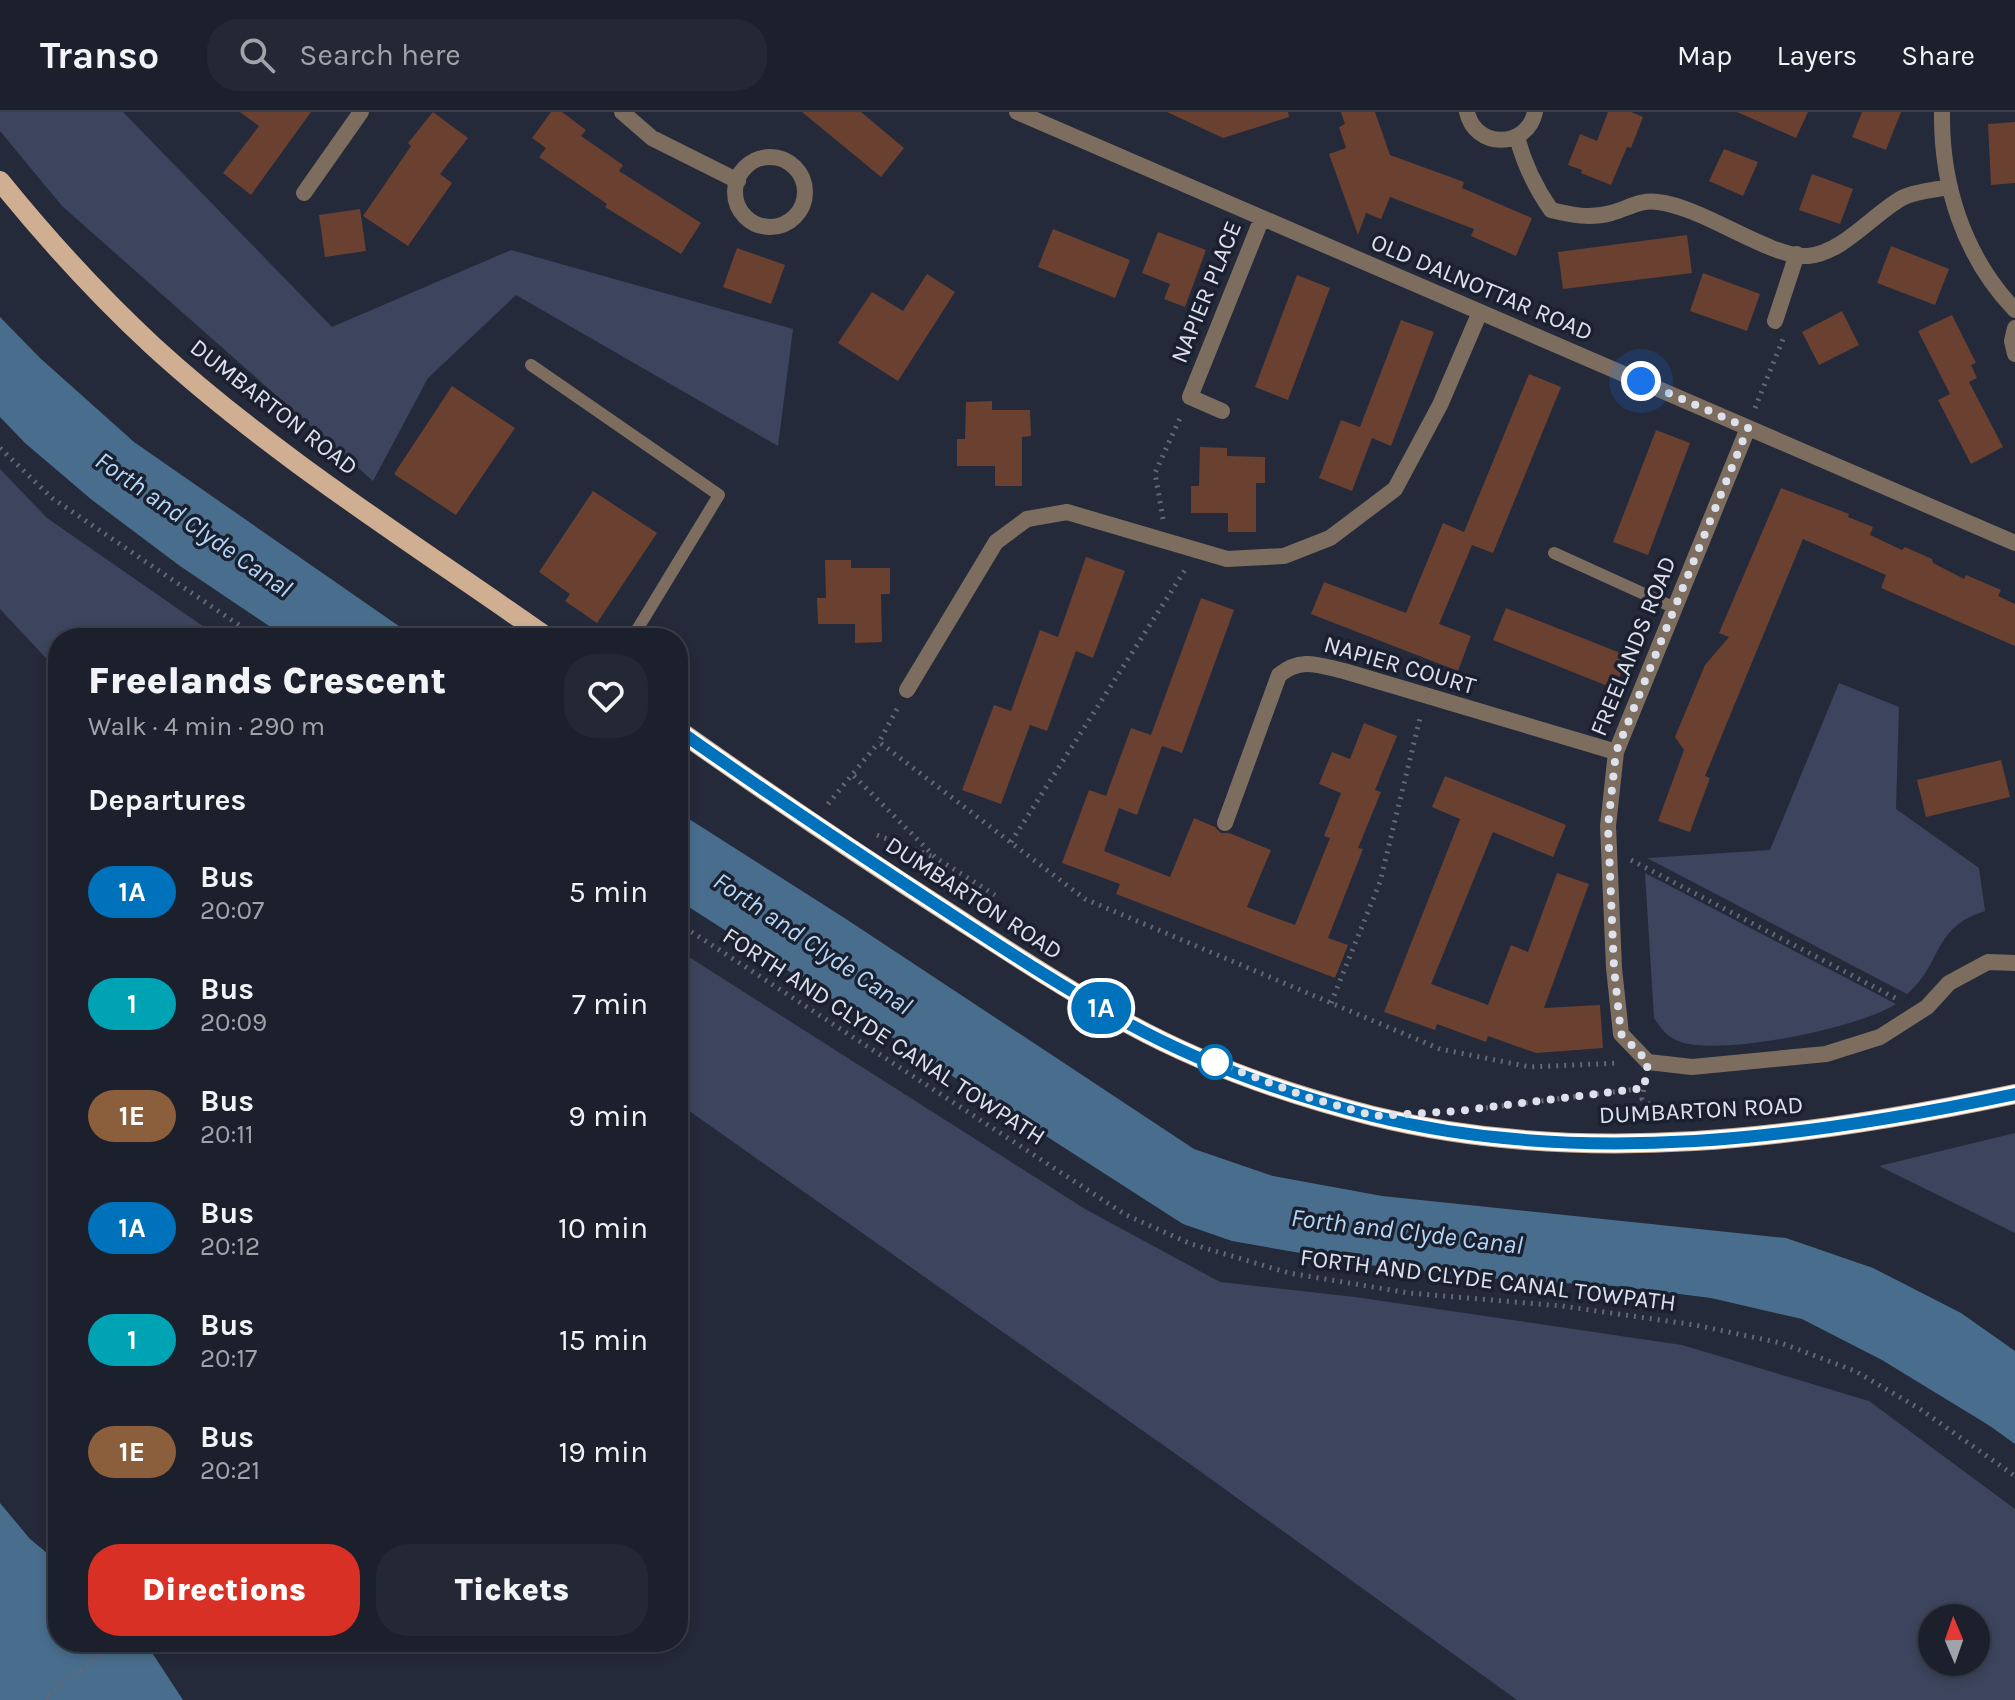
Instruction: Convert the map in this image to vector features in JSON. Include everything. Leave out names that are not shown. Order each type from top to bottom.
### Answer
[{"type":"main road","name":"DUMBARTON ROAD","points":[[0,181],[79,272],[152,345],[222,405],[275,447],[534,628]]},
{"type":"main road","name":"DUMBARTON ROAD","points":[[688,737],[810,823],[1062,985],[1132,1026],[1242,1074],[1361,1113],[1506,1138],[1563,1142],[1701,1140],[1886,1119],[2015,1094]]},
{"type":"street","points":[[304,193],[361,112]]},
{"type":"street","points":[[622,112],[652,138],[738,181]]},
{"type":"street","name":"OLD DALNOTTAR ROAD","points":[[1017,112],[2015,543]]},
{"type":"street","points":[[1467,112],[1474,127],[1488,139],[1500,141],[1517,137],[1532,122],[1535,112]]},
{"type":"street","points":[[1942,112],[1944,161],[1969,248],[1999,294],[2015,310]]},
{"type":"street","points":[[1517,137],[1523,160],[1551,210],[1579,217],[1612,213],[1630,204],[1657,201],[1701,214],[1780,251],[1808,256],[1836,246],[1901,199],[1950,187]]},
{"type":"street","points":[[767,157],[783,160],[796,168],[803,178],[806,195],[803,207],[792,220],[777,227],[761,227],[745,218],[739,210],[734,193],[738,181],[744,168],[752,162],[767,157]]},
{"type":"street","name":"NAPIER PLACE","points":[[1222,411],[1190,397],[1262,218]]},
{"type":"street","points":[[1775,321],[1797,254]]},
{"type":"street","points":[[907,690],[996,542],[1027,519],[1067,512],[1227,559],[1284,556],[1330,538],[1395,489],[1440,405],[1480,312]]},
{"type":"street","points":[[2015,328],[2012,341],[2015,354]]},
{"type":"street","name":"FREELANDS ROAD","points":[[1648,1062],[1621,1034],[1614,968],[1608,826],[1616,752],[1748,428]]},
{"type":"street","name":"NAPIER COURT","points":[[1225,823],[1279,675],[1291,666],[1310,663],[1332,668],[1616,752]]},
{"type":"street","points":[[1648,1062],[1692,1067],[1826,1054],[1880,1037],[1920,1011],[1949,983],[1988,962],[2015,963]]},
{"type":"lane","points":[[531,365],[719,495],[638,628]]},
{"type":"lane","points":[[1554,553],[1675,608]]},
{"type":"path","points":[[1748,428],[1786,331],[1775,321]]},
{"type":"path","points":[[1164,540],[1162,505],[1155,473],[1190,397]]},
{"type":"path","points":[[0,448],[52,498],[243,628]]},
{"type":"path","points":[[1011,842],[1198,550]]},
{"type":"path","points":[[841,813],[828,804],[879,742],[907,690]]},
{"type":"path","points":[[1331,1003],[1380,882],[1425,696]]},
{"type":"path","points":[[879,742],[1085,899],[1440,1049],[1530,1067],[1648,1062],[1642,1099],[1701,1140]]},
{"type":"path","points":[[854,776],[936,858]]},
{"type":"path","points":[[865,830],[936,858],[995,895]]},
{"type":"path","points":[[1609,849],[1920,1011]]},
{"type":"path","name":"FORTH AND CLYDE CANAL TOWPATH","points":[[688,930],[1126,1215],[1191,1244],[1289,1273],[1409,1293],[1576,1308],[1695,1325],[1781,1343],[1855,1371],[1920,1409],[2015,1476]]},
{"type":"path","points":[[1473,1109],[1644,1088]]},
{"type":"path","points":[[48,1700],[45,1697],[103,1652]]},
{"type":"shaded area","points":[[0,112],[123,112],[332,327],[511,250],[793,329],[778,446],[516,295],[428,378],[373,481],[62,206],[0,131]]},
{"type":"shaded area","points":[[0,469],[47,518],[206,628],[48,628],[48,660],[0,609]]},
{"type":"shaded area","points":[[1839,683],[1899,707],[1896,809],[1979,868],[1985,911],[1955,927],[1927,971],[1907,994],[1647,858],[1770,850]]},
{"type":"shaded area","points":[[1645,873],[1896,1004],[1853,1022],[1790,1037],[1727,1045],[1700,1045],[1676,1040],[1665,1033],[1654,1018]]},
{"type":"shaded area","points":[[688,956],[1085,1209],[1220,1282],[1355,1297],[1682,1345],[1869,1401],[2015,1509],[2015,1700],[1517,1700],[1197,1469],[688,1110]]},
{"type":"shaded area","points":[[2015,1133],[2015,1233],[1879,1166]]},
{"type":"water","name":"Forth and Clyde Canal","points":[[0,317],[40,358],[134,442],[402,628],[272,628],[180,566],[92,500],[25,443],[0,417]]},
{"type":"water","name":"Forth and Clyde Canal","points":[[688,818],[1194,1149],[1273,1176],[1382,1196],[1786,1238],[1873,1268],[1961,1313],[2015,1351],[2015,1444],[1882,1360],[1802,1319],[1711,1298],[1615,1286],[1510,1280],[1369,1265],[1232,1241],[1183,1224],[688,906]]},
{"type":"water","points":[[0,1503],[30,1539],[48,1554],[48,1652],[152,1652],[183,1700],[0,1700]]},
{"type":"building","points":[[240,112],[311,112],[251,195],[223,173],[259,126]]},
{"type":"building","points":[[433,112],[468,138],[440,174],[452,183],[408,246],[363,216],[411,146],[408,143]]},
{"type":"building","points":[[551,112],[562,112],[586,130],[581,136],[623,165],[619,171],[701,223],[681,254],[605,207],[607,204],[539,157],[546,148],[532,138]]},
{"type":"building","points":[[802,112],[861,112],[904,148],[881,177]]},
{"type":"building","points":[[1167,112],[1288,112],[1289,117],[1223,138]]},
{"type":"building","points":[[1341,112],[1375,112],[1390,155],[1464,182],[1462,188],[1532,218],[1516,256],[1471,236],[1474,229],[1390,197],[1381,219],[1366,213],[1358,235],[1329,154],[1346,148],[1339,127],[1345,124]]},
{"type":"building","points":[[1608,112],[1631,112],[1643,117],[1611,185],[1568,165],[1580,134],[1597,141]]},
{"type":"building","points":[[1737,112],[1808,112],[1796,138]]},
{"type":"building","points":[[1862,112],[1901,112],[1886,150],[1852,137]]},
{"type":"building","points":[[2015,122],[2015,183],[1991,185],[1988,124]]},
{"type":"building","points":[[1724,149],[1758,162],[1743,196],[1709,181]]},
{"type":"building","points":[[1812,174],[1853,189],[1840,224],[1799,210]]},
{"type":"building","points":[[360,209],[366,251],[325,257],[319,215]]},
{"type":"building","points":[[1053,229],[1130,260],[1115,298],[1038,267]]},
{"type":"building","points":[[1158,232],[1206,250],[1185,307],[1164,299],[1170,284],[1142,273]]},
{"type":"building","points":[[1687,235],[1692,273],[1563,289],[1558,252]]},
{"type":"building","points":[[1891,246],[1949,269],[1935,305],[1877,283]]},
{"type":"building","points":[[737,248],[785,265],[771,304],[723,287]]},
{"type":"building","points":[[1703,273],[1760,294],[1747,331],[1690,311]]},
{"type":"building","points":[[927,274],[955,292],[898,381],[838,343],[872,292],[903,311]]},
{"type":"building","points":[[1297,275],[1330,288],[1288,400],[1255,387]]},
{"type":"building","points":[[1842,311],[1859,345],[1819,365],[1802,332]]},
{"type":"building","points":[[1952,315],[1976,363],[1971,365],[1977,378],[1969,382],[2003,447],[1971,464],[1938,400],[1950,394],[1918,331]]},
{"type":"building","points":[[1401,320],[1434,332],[1391,446],[1372,438],[1352,491],[1319,478],[1341,420],[1360,427]]},
{"type":"building","points":[[1529,374],[1561,387],[1493,553],[1472,545],[1439,624],[1471,636],[1458,671],[1311,614],[1324,582],[1406,613],[1443,523],[1464,532]]},
{"type":"building","points":[[452,386],[515,428],[456,515],[394,474]]},
{"type":"building","points":[[992,401],[992,410],[1030,410],[1031,436],[1022,437],[1022,486],[995,486],[995,466],[957,466],[957,439],[965,439],[966,402]]},
{"type":"building","points":[[1656,430],[1690,443],[1648,555],[1613,542]]},
{"type":"building","points":[[1200,447],[1227,448],[1227,456],[1265,457],[1265,483],[1256,483],[1256,532],[1228,532],[1228,513],[1191,513],[1191,486],[1199,486]]},
{"type":"building","points":[[1781,488],[1849,514],[1848,517],[1873,527],[1870,535],[1902,550],[1905,547],[1932,559],[1933,563],[1964,579],[1966,575],[2001,590],[1998,596],[2015,604],[2015,646],[1881,588],[1886,575],[1803,539],[1705,776],[1710,778],[1690,832],[1658,821],[1684,750],[1675,737],[1705,665],[1729,637],[1719,633]]},
{"type":"building","points":[[593,491],[657,533],[597,623],[565,601],[570,594],[539,572]]},
{"type":"building","points":[[1086,557],[1125,571],[1093,658],[1076,651],[1047,731],[1030,725],[1001,804],[962,790],[994,705],[1011,711],[1040,630],[1058,637]]},
{"type":"building","points":[[825,560],[851,560],[851,568],[890,568],[890,594],[881,594],[882,642],[855,643],[855,624],[818,624],[817,598],[826,598]]},
{"type":"building","points":[[1201,598],[1234,610],[1182,753],[1162,746],[1137,815],[1119,808],[1104,851],[1170,877],[1194,818],[1221,833],[1229,833],[1271,850],[1247,907],[1295,925],[1330,838],[1324,836],[1341,793],[1319,784],[1332,752],[1350,759],[1364,723],[1397,736],[1375,790],[1381,792],[1358,848],[1363,849],[1328,938],[1348,945],[1335,978],[1116,894],[1120,884],[1062,863],[1089,790],[1106,796],[1131,728],[1151,735]]},
{"type":"building","points":[[1506,608],[1628,656],[1615,689],[1493,640]]},
{"type":"building","points":[[2001,760],[2010,797],[1926,817],[1917,780]]},
{"type":"building","points":[[1445,776],[1566,825],[1553,857],[1493,832],[1431,984],[1488,1005],[1511,945],[1528,952],[1557,873],[1589,884],[1544,1008],[1600,1005],[1603,1048],[1536,1053],[1488,1036],[1486,1042],[1437,1024],[1435,1030],[1384,1012],[1460,819],[1432,807]]},
{"type":"bus line","name":"1A","points":[[688,737],[810,823],[1062,985],[1132,1026],[1242,1074],[1375,1116],[1506,1138],[1563,1142],[1675,1142],[1886,1119],[2015,1094]]},
{"type":"route","points":[[1215,1062],[1307,1097],[1375,1116],[1458,1111],[1644,1088],[1648,1062],[1621,1034],[1614,968],[1608,826],[1616,752],[1748,428],[1641,381]]}]
